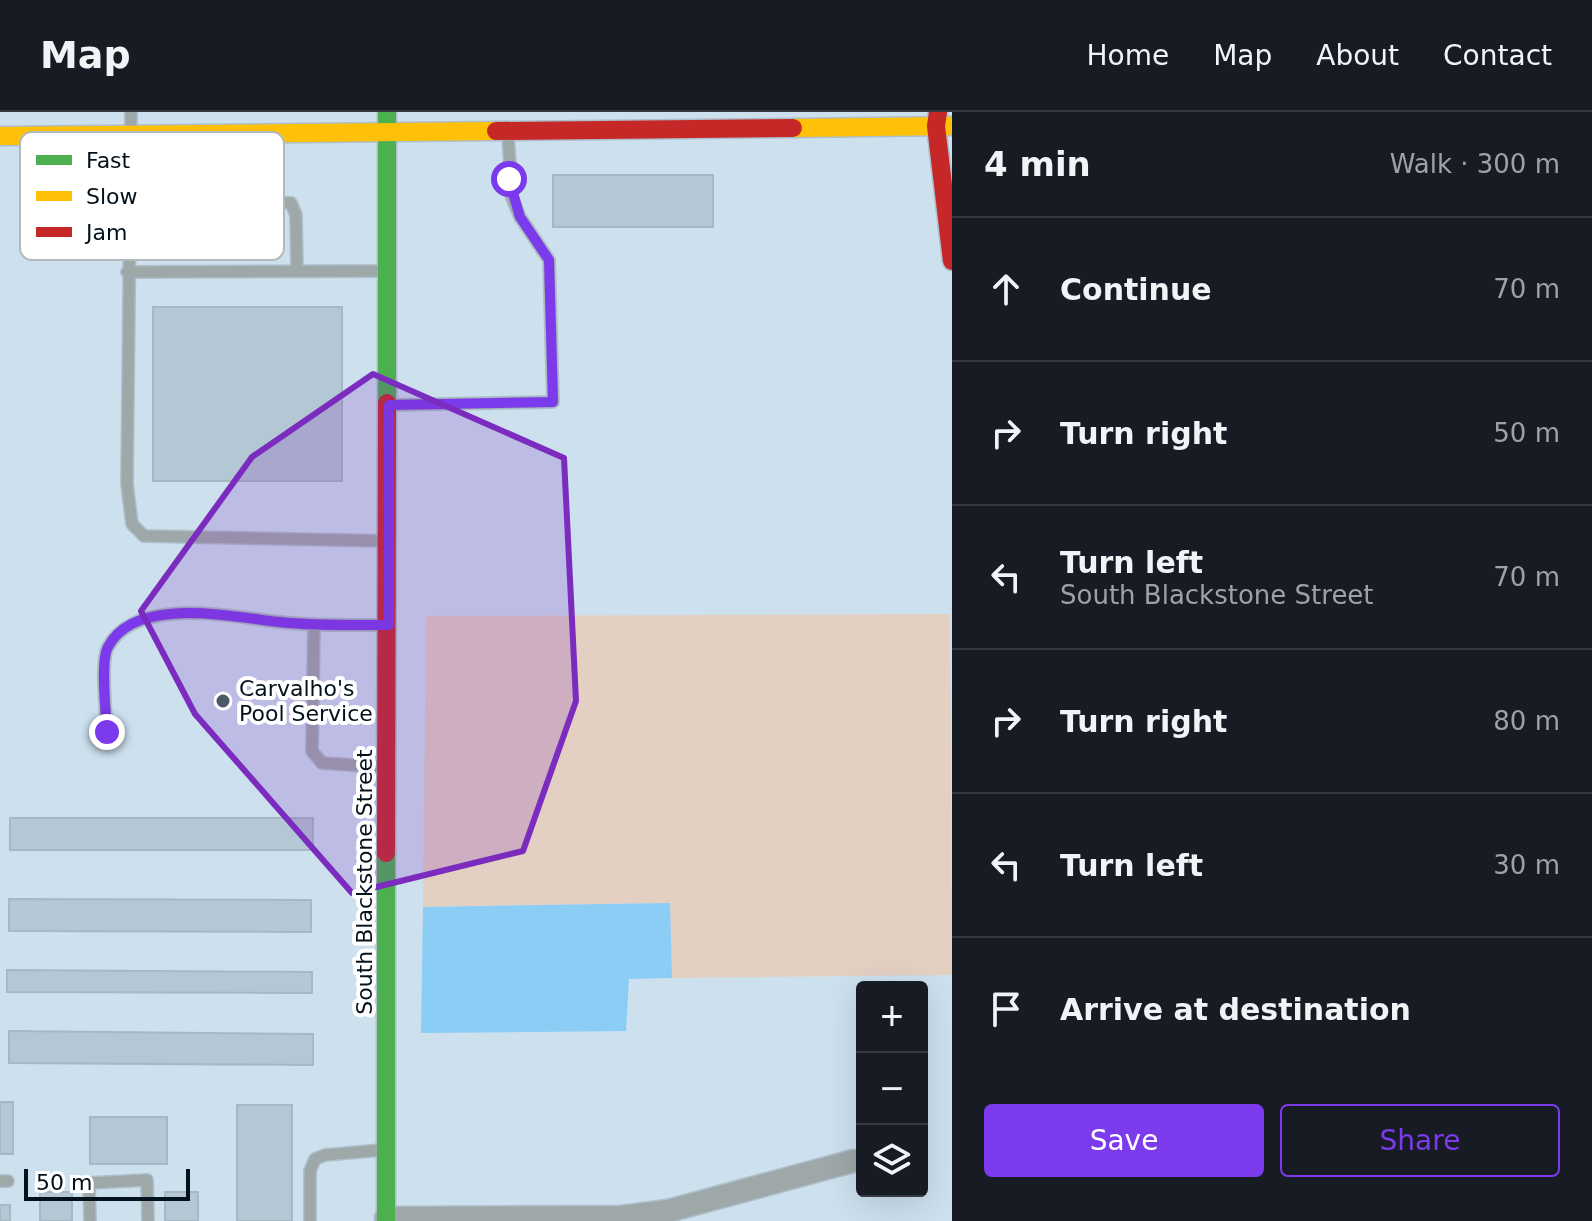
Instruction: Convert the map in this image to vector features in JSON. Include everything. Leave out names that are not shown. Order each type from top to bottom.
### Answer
[{"type":"main road","name":"South Blackstone Street","points":[[386,1219],[389,767],[387,112]]},
{"type":"main road","points":[[284,133],[508,131],[703,120],[942,122],[952,261]]},
{"type":"main road","points":[[0,136],[20,136]]},
{"type":"street","points":[[386,1219],[622,1217],[668,1211],[853,1161]]},
{"type":"lane","points":[[130,132],[131,112]]},
{"type":"lane","points":[[389,405],[553,402],[549,260],[520,217],[512,198],[508,131]]},
{"type":"lane","points":[[284,203],[291,203],[296,215],[297,271]]},
{"type":"lane","points":[[127,260],[127,484],[129,510],[138,530],[144,536],[389,541]]},
{"type":"lane","points":[[127,272],[388,271]]},
{"type":"lane","points":[[107,732],[106,649],[121,629],[163,614],[232,614],[314,624],[389,625]]},
{"type":"lane","points":[[314,624],[312,751],[322,763],[389,767]]},
{"type":"lane","points":[[310,1221],[310,1171],[315,1159],[325,1155],[386,1150]]},
{"type":"lane","points":[[90,1221],[89,1183],[147,1180],[148,1221]]},
{"type":"highlighted area","points":[[373,374],[564,458],[576,701],[523,851],[352,893],[195,714],[141,611],[252,457]]},
{"type":"shaded area","points":[[950,614],[952,975],[672,978],[669,903],[423,907],[426,616]]},
{"type":"water","points":[[670,903],[672,978],[629,979],[626,1031],[421,1033],[423,907]]},
{"type":"building","points":[[553,175],[713,175],[713,227],[553,227]]},
{"type":"building","points":[[153,307],[342,307],[342,481],[153,481]]},
{"type":"building","points":[[10,818],[313,818],[313,850],[10,850]]},
{"type":"building","points":[[9,899],[311,900],[311,932],[9,931]]},
{"type":"building","points":[[7,970],[312,972],[312,993],[7,992]]},
{"type":"building","points":[[9,1031],[313,1034],[313,1065],[9,1063]]},
{"type":"building","points":[[0,1102],[13,1102],[13,1154],[0,1154]]},
{"type":"building","points":[[237,1105],[292,1105],[292,1221],[237,1221]]},
{"type":"building","points":[[90,1117],[167,1117],[167,1164],[90,1164]]},
{"type":"building","points":[[40,1192],[72,1192],[72,1221],[40,1221]]},
{"type":"building","points":[[165,1192],[198,1192],[198,1221],[165,1221]]},
{"type":"building","points":[[0,1205],[10,1205],[10,1221],[0,1221]]},
{"type":"traffic: fast","points":[[387,112],[387,403]]},
{"type":"traffic: fast","points":[[386,853],[386,1221]]},
{"type":"traffic: slow","points":[[793,128],[952,126]]},
{"type":"traffic: slow","points":[[284,133],[496,131]]},
{"type":"traffic: slow","points":[[0,136],[20,136]]},
{"type":"traffic: jam","points":[[938,112],[936,126],[952,261]]},
{"type":"traffic: jam","points":[[496,131],[793,128]]},
{"type":"traffic: jam","points":[[386,853],[387,403]]},
{"type":"place","name":"Carvalho's Pool Service","points":[[223,701]]},
{"type":"route","points":[[107,732],[106,649],[121,629],[163,614],[232,614],[279,622],[389,625],[389,405],[553,402],[549,260],[520,217],[512,198],[509,179]]}]
